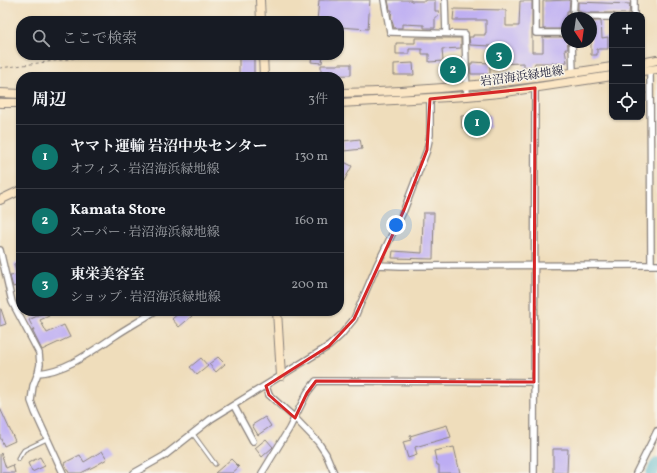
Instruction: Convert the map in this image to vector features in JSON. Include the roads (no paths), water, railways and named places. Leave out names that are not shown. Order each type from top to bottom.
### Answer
[{"type":"main road","points":[[260,0],[261,16]]},
{"type":"main road","points":[[263,60],[264,72]]},
{"type":"main road","points":[[645,62],[657,60]]},
{"type":"main road","name":"岩沼海浜緑地線","points":[[344,93],[411,91],[467,86],[609,67]]},
{"type":"main road","name":"岩沼海浜緑地線","points":[[344,103],[467,96],[535,88],[609,76]]},
{"type":"main road","points":[[0,93],[16,94]]},
{"type":"main road","points":[[0,103],[16,103]]},
{"type":"main road","points":[[0,200],[16,192]]},
{"type":"main road","points":[[277,316],[281,376]]},
{"type":"street","points":[[384,0],[390,32],[465,34],[467,96]]},
{"type":"street","points":[[445,0],[446,33]]},
{"type":"street","points":[[536,0],[536,33],[561,33]]},
{"type":"street","points":[[573,12],[574,0]]},
{"type":"street","points":[[634,0],[634,12]]},
{"type":"street","points":[[597,17],[609,16]]},
{"type":"street","points":[[572,48],[573,73]]},
{"type":"street","points":[[377,265],[654,265],[650,70]]},
{"type":"street","points":[[534,473],[535,88]]},
{"type":"street","points":[[134,473],[164,456],[212,419],[329,346],[341,335],[354,318],[377,265],[404,210],[428,150],[430,135],[430,99]]},
{"type":"street","points":[[0,250],[12,302],[16,310]]},
{"type":"street","points":[[19,316],[39,353],[40,364],[33,386],[31,401],[63,473]]},
{"type":"street","points":[[38,373],[56,369],[79,359],[147,316]]},
{"type":"street","points":[[262,473],[296,418],[307,393],[316,381],[534,382]]},
{"type":"street","points":[[266,386],[269,395],[296,418],[318,442],[326,454],[334,473]]},
{"type":"street","points":[[234,406],[253,441]]},
{"type":"street","points":[[636,473],[657,431]]},
{"type":"lane","points":[[193,434],[215,464]]},
{"type":"lane","points":[[18,459],[24,450],[48,439]]},
{"type":"waterway","points":[[652,473],[657,463]]},
{"type":"place","name":"東栄美容室","points":[[499,56]]},
{"type":"place","name":"Kamata Store","points":[[453,70]]},
{"type":"place","name":"ヤマト運輸 岩沼中央センター","points":[[477,123]]}]
